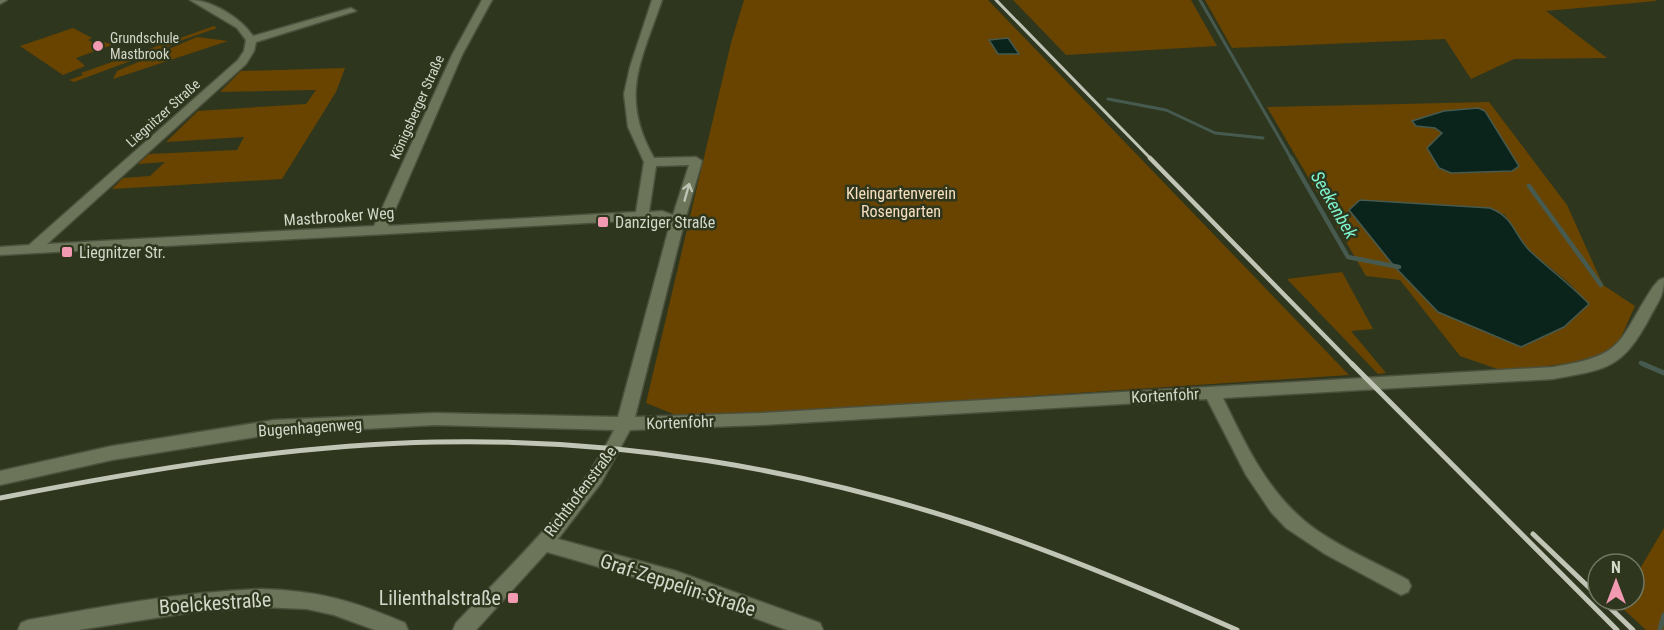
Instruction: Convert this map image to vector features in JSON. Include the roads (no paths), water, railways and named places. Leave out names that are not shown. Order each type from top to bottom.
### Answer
[{"type":"street","points":[[195,0],[241,26],[251,40],[351,11]]},
{"type":"street","name":"Königsberger Straße","points":[[380,229],[452,65],[487,0]]},
{"type":"street","points":[[642,216],[650,162],[637,137],[629,104],[640,51],[657,0]]},
{"type":"street","name":"Liegnitzer Straße","points":[[33,249],[242,62],[249,51],[251,40]]},
{"type":"street","points":[[650,162],[696,161],[679,223]]},
{"type":"street","name":"Mastbrooker Weg","points":[[0,251],[662,215],[679,223]]},
{"type":"street","name":"Richthofenstraße","points":[[463,630],[542,543],[614,449],[625,424],[676,227],[679,223]]},
{"type":"street","name":"Kortenfohr","points":[[625,424],[761,419],[1552,373],[1586,367],[1612,357],[1624,348],[1664,283]]},
{"type":"street","points":[[1212,393],[1252,472],[1273,501],[1307,534],[1401,586]]},
{"type":"street","name":"Bugenhagenweg","points":[[0,478],[112,453],[274,427],[435,419],[625,424]]},
{"type":"street","name":"Graf-Zeppelin-Straße","points":[[542,543],[676,580],[813,630]]},
{"type":"street","name":"Boelckestraße","points":[[28,630],[153,606],[296,599],[354,611],[398,630]]},
{"type":"waterway","name":"Seekenbek","points":[[1200,0],[1292,160]]},
{"type":"waterway","points":[[1108,99],[1166,110],[1215,133],[1263,138]]},
{"type":"waterway","name":"Seekenbek","points":[[1291,158],[1348,257],[1399,267]]},
{"type":"waterway","points":[[1529,186],[1601,285]]},
{"type":"waterway","name":"Seekenbek","points":[[1641,363],[1646,365]]},
{"type":"waterway","name":"Seekenbek","points":[[1643,364],[1664,373]]},
{"type":"waterway","name":"Seekenbek","points":[[1660,630],[1664,615]]},
{"type":"railway","points":[[996,0],[1152,160]]},
{"type":"railway","points":[[1150,158],[1353,365]]},
{"type":"railway","points":[[1352,364],[1617,630]]},
{"type":"railway","points":[[0,498],[162,469],[326,448],[436,442],[504,442],[639,451],[774,472],[905,504],[970,524],[1071,560],[1237,630]]},
{"type":"railway","points":[[1533,534],[1586,585]]},
{"type":"railway","points":[[1614,612],[1633,630]]},
{"type":"place","name":"Grundschule Mastbrook","points":[[98,46]]},
{"type":"place","name":"Danziger Straße","points":[[603,222]]},
{"type":"place","name":"Liegnitzer Str.","points":[[67,252]]},
{"type":"place","name":"Lilienthalstraße","points":[[513,598]]},
{"type":"park label","name":"Kleingartenverein Rosengarten","points":[[901,202]]}]
